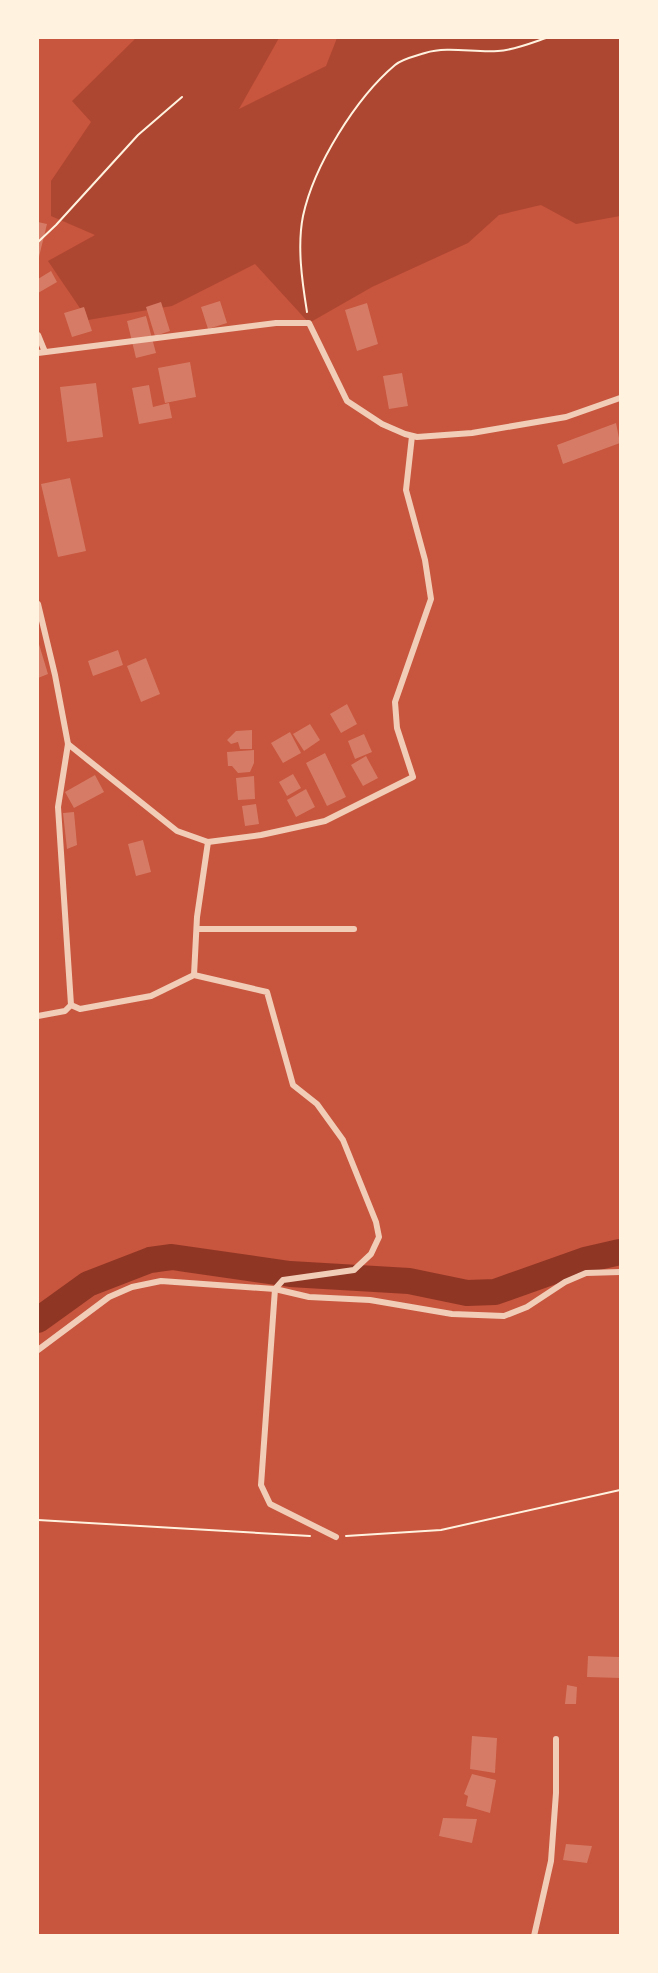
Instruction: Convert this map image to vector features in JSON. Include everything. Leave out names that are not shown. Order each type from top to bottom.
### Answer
[{"type":"street","points":[[38,353],[276,323],[309,324],[347,401],[382,424],[412,436],[472,433],[566,417],[621,398]]},
{"type":"street","points":[[38,335],[45,352]]},
{"type":"street","points":[[68,744],[177,831],[208,842],[261,835],[325,821],[413,777],[397,728],[395,702],[431,599],[425,560],[406,490],[412,436]]},
{"type":"street","points":[[38,604],[68,744],[58,807],[71,1005],[65,1011],[38,1016]]},
{"type":"street","points":[[194,975],[197,929],[208,842]]},
{"type":"street","points":[[197,929],[354,929]]},
{"type":"street","points":[[71,1005],[80,1009],[151,996],[194,975],[267,992],[293,1085],[317,1104],[343,1140],[376,1222],[379,1237],[371,1254],[354,1269],[283,1280],[275,1289],[261,1485],[270,1504],[336,1537]]},
{"type":"street","points":[[38,1350],[109,1297],[132,1287],[161,1281],[275,1289],[309,1297],[370,1300],[452,1314],[504,1316],[527,1307],[565,1282],[586,1273],[621,1272]]},
{"type":"street","points":[[534,1935],[551,1861],[556,1793],[556,1739]]},
{"type":"path","points":[[309,324],[302,281],[303,216],[321,168],[340,130],[362,99],[396,63],[428,52],[516,49],[546,38]]},
{"type":"path","points":[[38,242],[138,135],[182,97]]},
{"type":"shaded area","points":[[136,38],[279,38],[239,109],[326,66],[337,38],[620,38],[620,216],[576,224],[541,205],[499,215],[468,243],[372,287],[309,323],[255,264],[172,306],[88,320],[48,261],[95,235],[51,216],[51,181],[91,122],[72,101]]},
{"type":"building","points":[[38,222],[47,224],[38,261]]},
{"type":"building","points":[[51,271],[57,282],[38,293],[38,279]]},
{"type":"building","points":[[220,301],[227,323],[208,329],[201,307]]},
{"type":"building","points":[[161,302],[170,331],[155,336],[146,307]]},
{"type":"building","points":[[367,303],[378,344],[357,351],[345,310]]},
{"type":"building","points":[[84,307],[92,331],[72,337],[64,313]]},
{"type":"building","points":[[146,316],[156,353],[136,358],[127,321]]},
{"type":"building","points":[[190,362],[196,397],[165,403],[158,368]]},
{"type":"building","points":[[402,373],[408,406],[389,409],[383,376]]},
{"type":"building","points":[[96,383],[103,437],[67,442],[60,387]]},
{"type":"building","points":[[149,385],[153,407],[169,403],[172,418],[139,424],[132,388]]},
{"type":"building","points":[[616,423],[620,443],[563,464],[557,445]]},
{"type":"building","points":[[70,478],[86,551],[58,557],[41,484]]},
{"type":"building","points":[[38,641],[48,674],[38,678]]},
{"type":"building","points":[[118,650],[123,665],[93,676],[88,661]]},
{"type":"building","points":[[146,658],[160,694],[141,702],[127,666]]},
{"type":"building","points":[[347,704],[357,724],[341,733],[330,714]]},
{"type":"building","points":[[310,724],[320,740],[304,751],[293,734]]},
{"type":"building","points":[[252,730],[252,749],[240,749],[238,742],[231,744],[227,740],[236,731]]},
{"type":"building","points":[[290,732],[301,753],[283,763],[271,743]]},
{"type":"building","points":[[364,734],[372,752],[355,759],[348,741]]},
{"type":"building","points":[[254,750],[254,763],[250,772],[238,773],[232,766],[228,766],[227,752]]},
{"type":"building","points":[[325,753],[346,797],[327,806],[306,763]]},
{"type":"building","points":[[366,756],[378,778],[363,786],[351,765]]},
{"type":"building","points":[[293,774],[301,788],[287,796],[279,782]]},
{"type":"building","points":[[95,775],[104,792],[74,808],[65,792]]},
{"type":"building","points":[[254,776],[255,799],[238,800],[236,778]]},
{"type":"building","points":[[306,789],[315,807],[296,817],[287,800]]},
{"type":"building","points":[[256,804],[259,824],[245,826],[242,806]]},
{"type":"building","points":[[74,812],[77,845],[67,849],[63,813]]},
{"type":"building","points":[[143,840],[151,872],[136,876],[128,844]]},
{"type":"building","points":[[588,1656],[620,1657],[620,1678],[587,1677]]},
{"type":"building","points":[[567,1685],[577,1687],[576,1704],[565,1704]]},
{"type":"building","points":[[472,1736],[497,1738],[495,1773],[470,1769]]},
{"type":"building","points":[[472,1774],[496,1780],[490,1813],[466,1806],[468,1796],[464,1794]]},
{"type":"building","points":[[443,1818],[477,1819],[472,1843],[439,1836]]},
{"type":"building","points":[[566,1844],[592,1846],[587,1863],[563,1860]]},
{"type":"waterway","points":[[38,1320],[88,1284],[150,1260],[172,1257],[290,1274],[409,1281],[467,1293],[495,1292],[585,1260],[620,1252]]}]
